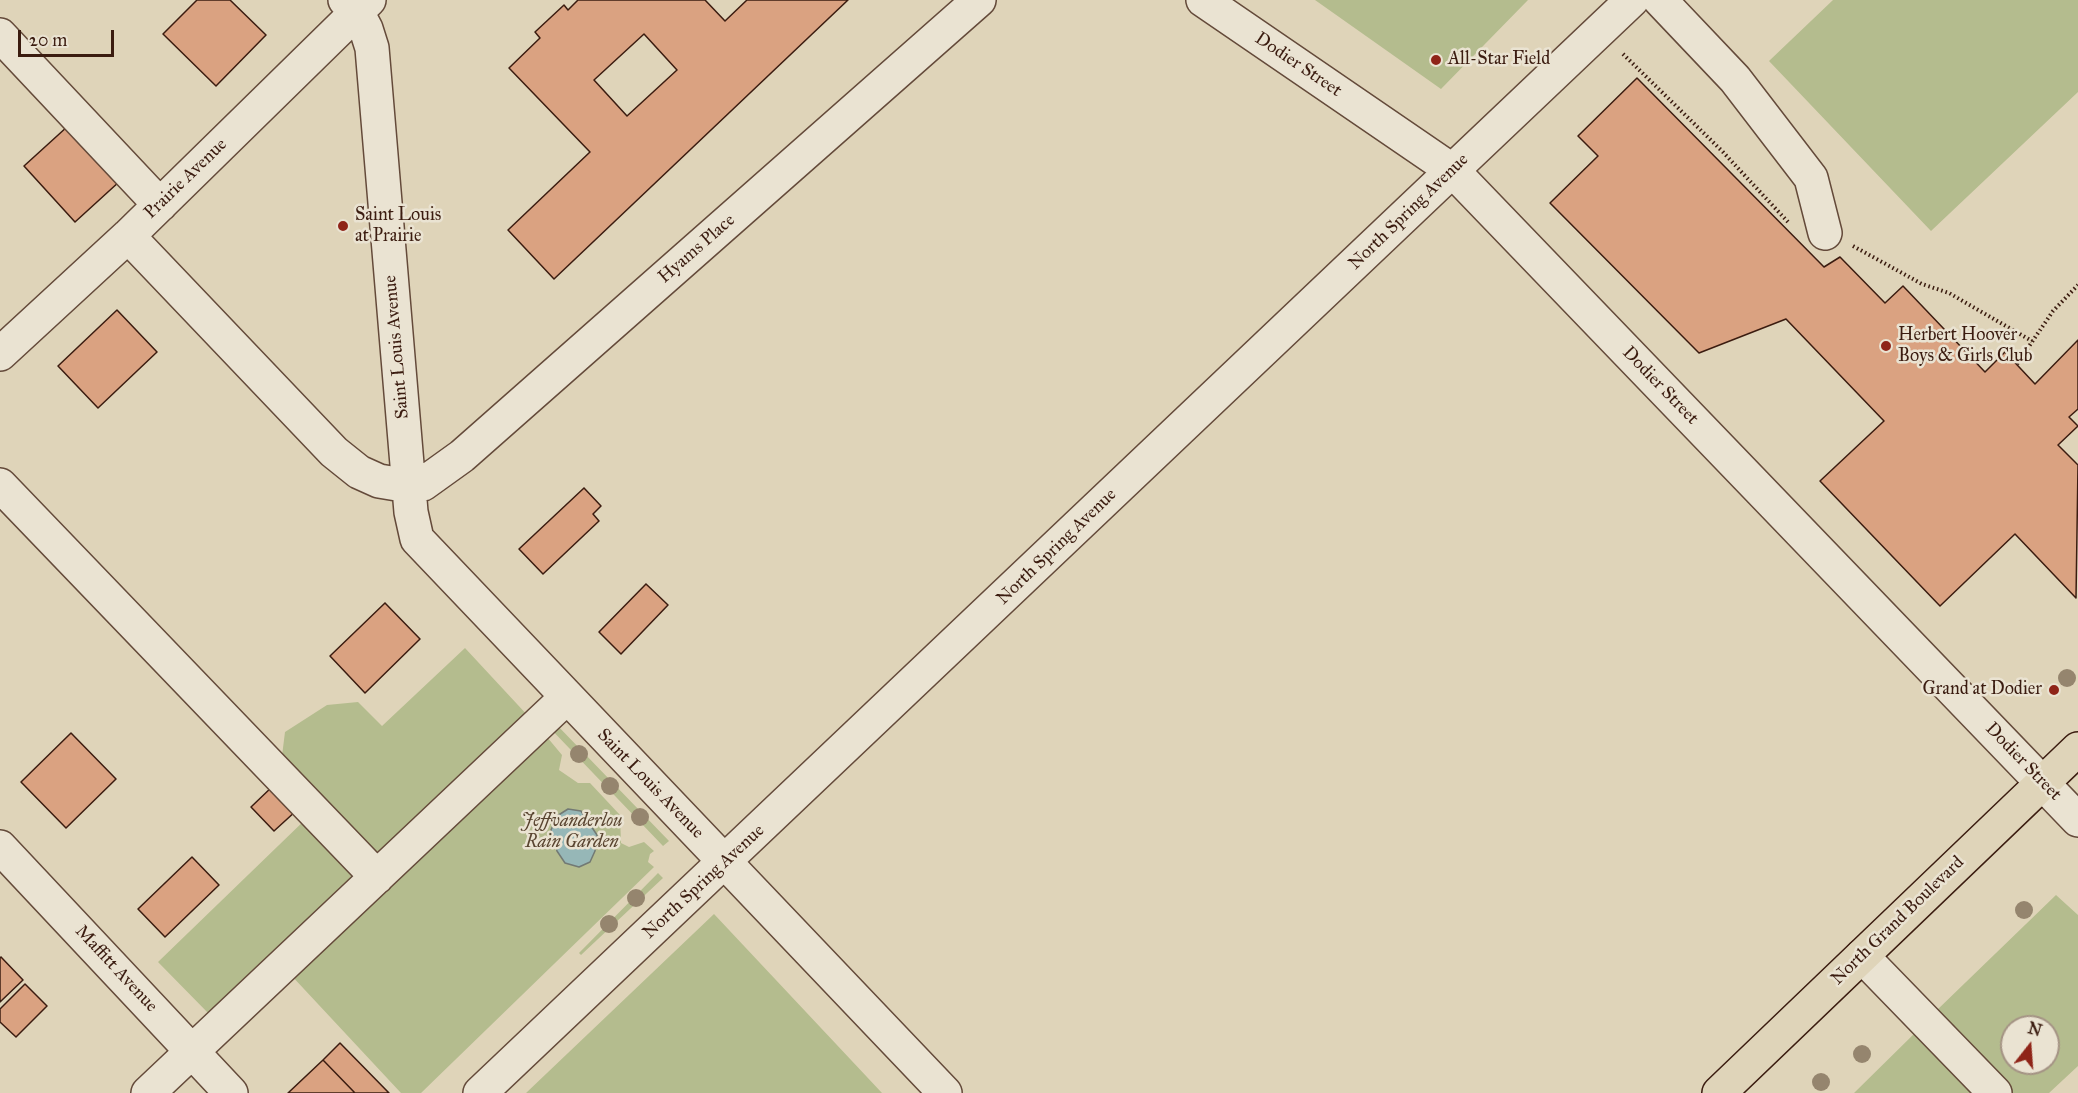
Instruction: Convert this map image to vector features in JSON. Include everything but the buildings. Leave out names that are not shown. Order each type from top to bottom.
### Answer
[{"type":"main road","name":"North Grand Boulevard","points":[[1719,1093],[2078,748]]},
{"type":"street","name":"Hyams Place","points":[[409,486],[423,484],[462,456],[980,0]]},
{"type":"street","name":"Dodier Street","points":[[1203,0],[1453,171],[2078,820]]},
{"type":"street","name":"North Spring Avenue","points":[[480,1093],[1632,0]]},
{"type":"street","points":[[1660,0],[1735,79],[1811,178],[1825,233]]},
{"type":"street","name":"Saint Louis Avenue","points":[[357,4],[372,48],[413,526],[427,552],[945,1093]]},
{"type":"street","name":"Prairie Avenue","points":[[0,354],[160,205],[357,4]]},
{"type":"street","points":[[0,35],[160,205]]},
{"type":"street","points":[[128,236],[334,452],[359,472],[379,481],[409,486]]},
{"type":"street","points":[[0,485],[377,877]]},
{"type":"street","points":[[148,1093],[567,697]]},
{"type":"street","name":"Maffitt Avenue","points":[[0,847],[231,1093]]},
{"type":"street","points":[[1862,956],[1995,1093]]},
{"type":"path","points":[[1619,50],[1722,151],[1789,223]]},
{"type":"path","points":[[1825,233],[1922,284],[1949,293],[2032,341]]},
{"type":"path","points":[[2016,364],[2053,311],[2078,285]]},
{"type":"green space","name":"All-Star Field","points":[[1315,0],[1528,0],[1441,89]]},
{"type":"green space","points":[[1833,0],[2078,0],[2078,92],[1931,231],[1769,61]]},
{"type":"green space","points":[[465,648],[530,718],[390,850],[376,852],[363,845],[282,756],[285,732],[327,705],[358,702],[382,726]]},
{"type":"green space","points":[[554,722],[669,841],[663,846],[547,725]]},
{"type":"green space","name":"Jeffvanderlou Rain Garden","points":[[542,731],[562,755],[559,770],[578,783],[590,783],[620,815],[621,843],[629,847],[644,842],[654,851],[650,854],[648,862],[654,867],[421,1093],[401,1093],[290,974]]},
{"type":"green space","points":[[309,816],[358,882],[211,1016],[158,962]]},
{"type":"green space","points":[[658,873],[663,878],[581,955],[579,953]]},
{"type":"green space","points":[[2056,895],[2078,915],[2078,1066],[2049,1093],[2012,1093],[1936,1011]]},
{"type":"green space","points":[[714,914],[882,1093],[526,1093]]},
{"type":"green space","points":[[1918,1030],[1977,1093],[1854,1093]]},
{"type":"water","points":[[568,809],[581,811],[597,835],[595,851],[590,862],[579,867],[565,863],[557,851],[551,830],[557,816]]},
{"type":"place","name":"All-Star Field","points":[[1436,60]]},
{"type":"place","name":"Saint Louis at Prairie","points":[[343,226]]},
{"type":"place","name":"Herbert Hoover Boys & Girls Club","points":[[1886,346]]},
{"type":"place","name":"Grand at Dodier","points":[[2054,690]]}]
